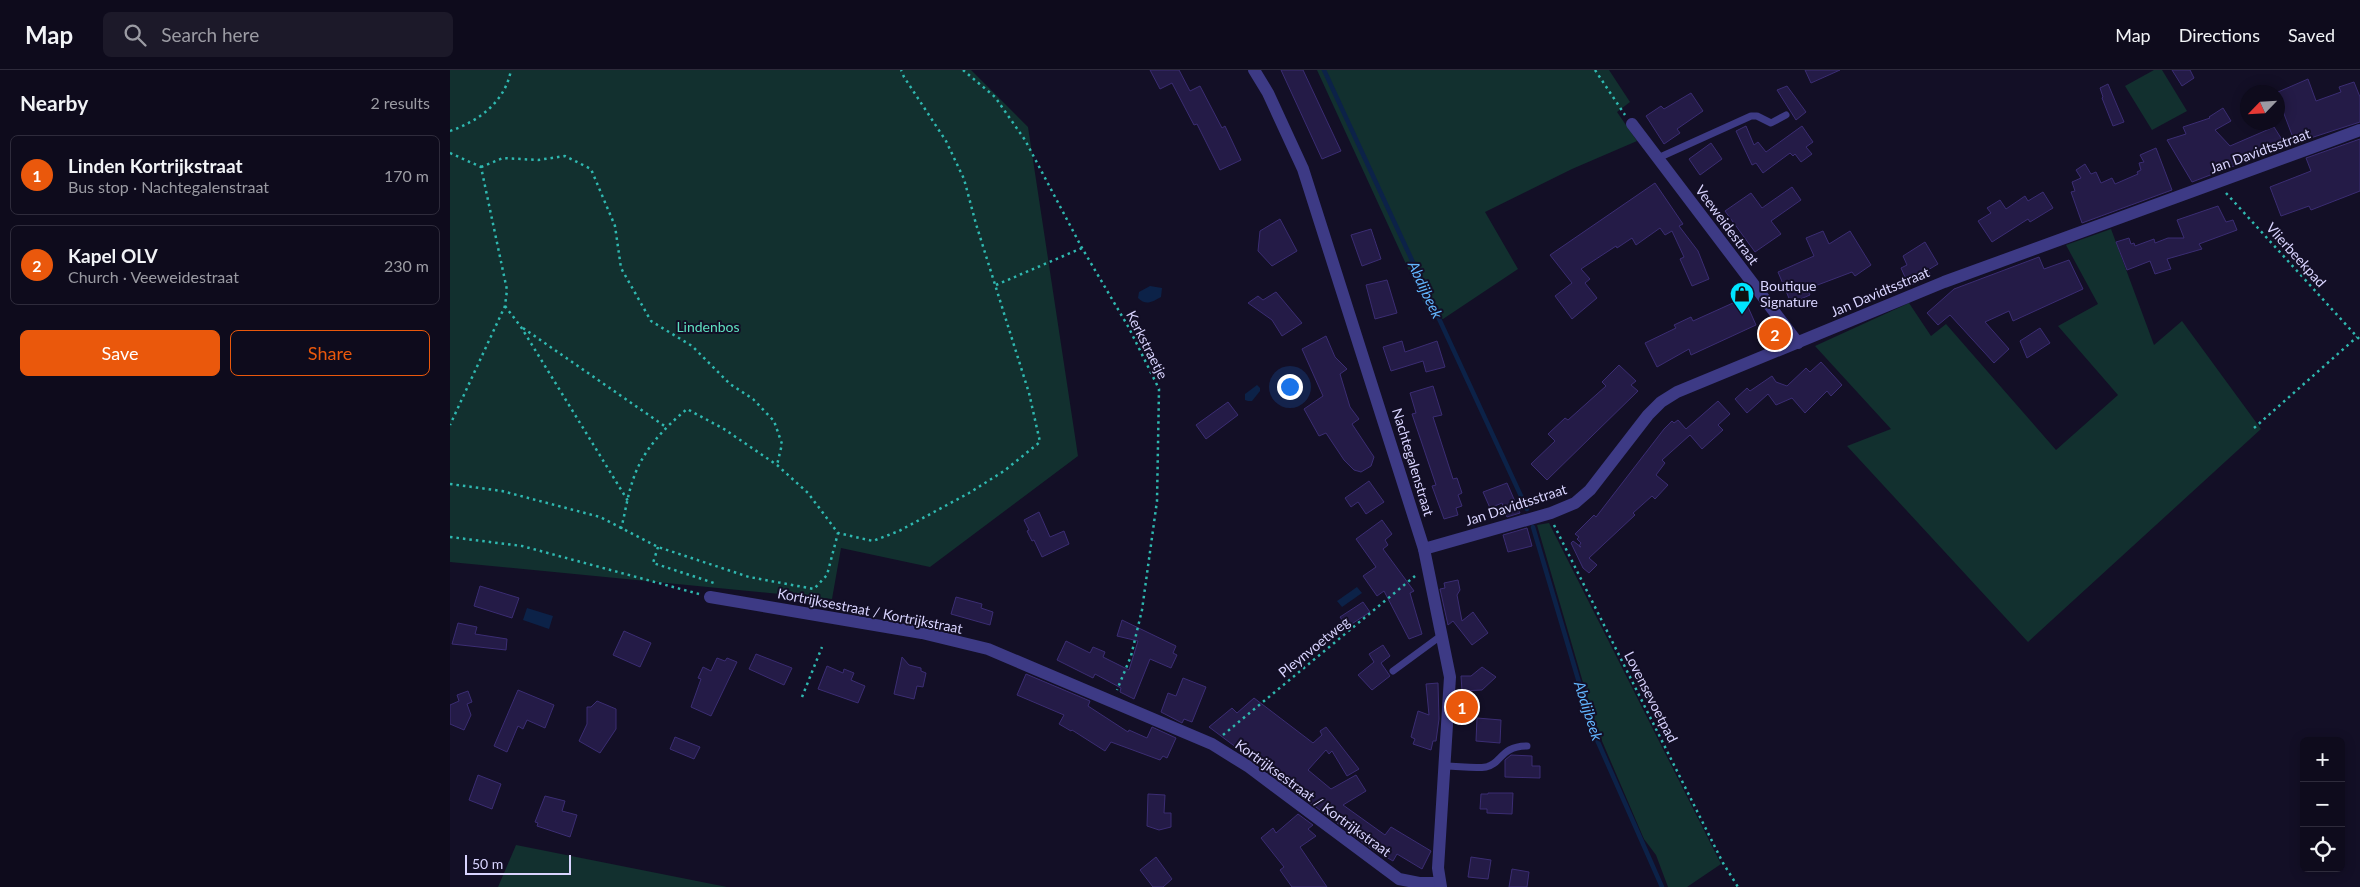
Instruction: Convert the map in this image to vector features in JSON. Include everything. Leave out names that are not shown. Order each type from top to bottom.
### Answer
[{"type":"street","name":"Nachtegalenstraat","points":[[1254,70],[1275,108],[1303,169],[1428,565],[1450,677],[1446,766],[1438,868],[1440,885]]},
{"type":"street","name":"Veeweidestraat","points":[[1632,124],[1798,343]]},
{"type":"street","name":"Jan Davidtsstraat","points":[[1424,549],[1551,513],[1575,503],[1590,490],[1648,415],[1661,402],[1677,392],[1944,282],[2360,130]]},
{"type":"street","name":"Kortrijksestraat / Kortrijkstraat","points":[[710,597],[922,633],[988,649],[1212,744],[1249,767],[1399,880],[1440,885]]},
{"type":"lane","points":[[1658,158],[1751,116],[1757,116],[1770,123],[1786,115]]},
{"type":"lane","points":[[1393,671],[1442,635]]},
{"type":"lane","points":[[1446,766],[1486,767],[1493,764],[1503,753],[1516,746],[1527,746]]},
{"type":"path","points":[[450,131],[470,124],[487,113],[508,83],[511,70]]},
{"type":"path","points":[[621,529],[632,482],[647,450],[666,427],[687,409],[724,429],[777,465],[808,493],[838,532],[874,541],[899,532],[969,493],[1004,472],[1040,442],[1029,393],[964,179],[946,140],[904,77],[902,70]]},
{"type":"path","name":"Kerkstraetje","points":[[963,70],[995,97],[1025,140],[1082,248],[1129,328],[1159,389],[1158,501],[1142,610],[1131,656],[1113,701]]},
{"type":"path","points":[[1595,70],[1632,124]]},
{"type":"path","points":[[450,153],[481,167],[502,158],[538,160],[564,156],[591,169],[615,226],[621,268],[651,321],[692,346],[730,384],[753,399],[774,420],[782,444],[777,465]]},
{"type":"path","points":[[450,424],[505,306],[507,290],[481,167]]},
{"type":"path","name":"Vlierbeekpad","points":[[2218,183],[2360,340]]},
{"type":"path","points":[[996,285],[1082,248]]},
{"type":"path","points":[[505,306],[521,327],[628,501]]},
{"type":"path","points":[[521,327],[666,427]]},
{"type":"path","points":[[2254,428],[2357,337]]},
{"type":"path","points":[[450,484],[502,491],[600,518],[658,547],[749,577],[814,589],[827,575],[838,532]]},
{"type":"path","name":"Lovensevoetpad","points":[[1551,513],[1556,530],[1570,558],[1719,854],[1738,887]]},
{"type":"path","points":[[450,537],[522,546],[710,597],[714,583],[653,563],[658,547]]},
{"type":"path","name":"Pleynvoetweg","points":[[1212,744],[1428,565]]},
{"type":"path","points":[[802,697],[822,647]]},
{"type":"green space","name":"Lindenbos","points":[[450,70],[971,70],[1028,127],[1078,456],[930,567],[841,548],[832,599],[450,562]]},
{"type":"green space","points":[[1317,70],[1609,70],[1630,102],[1617,112],[1637,141],[1572,169],[1485,212],[1518,269],[1443,319],[1428,312]]},
{"type":"green space","points":[[2154,70],[2162,70],[2187,111],[2152,130],[2125,86]]},
{"type":"green space","points":[[2111,229],[2154,345],[2182,321],[2261,429],[2028,642],[1847,446],[1891,429],[1815,346],[1909,303],[1931,336],[1946,324],[2056,450],[2118,395],[2058,326],[2098,304],[2066,245]]},
{"type":"green space","points":[[1549,523],[1721,864],[1687,887],[1668,887],[1656,855],[1644,839],[1596,727],[1537,525]]},
{"type":"green space","points":[[516,845],[727,887],[498,887]]},
{"type":"water","points":[[1150,286],[1162,288],[1161,297],[1146,303],[1138,298],[1139,292]]},
{"type":"water","points":[[1257,385],[1260,391],[1252,401],[1245,400],[1245,394]]},
{"type":"water","points":[[1357,587],[1362,593],[1342,607],[1337,601]]},
{"type":"water","points":[[527,608],[553,616],[549,629],[523,620]]},
{"type":"building","points":[[1150,70],[1179,70],[1190,91],[1200,86],[1222,128],[1225,126],[1241,160],[1220,170],[1197,124],[1194,125],[1172,83],[1160,89]]},
{"type":"building","points":[[1281,70],[1303,70],[1341,151],[1322,159]]},
{"type":"building","points":[[1805,70],[1840,70],[1811,83]]},
{"type":"building","points":[[2172,70],[2190,70],[2194,78],[2182,86]]},
{"type":"building","points":[[2308,79],[2316,101],[2341,92],[2339,87],[2354,82],[2360,97],[2360,122],[2295,143],[2285,117],[2285,89]]},
{"type":"building","points":[[2108,84],[2124,122],[2113,126],[2100,88]]},
{"type":"building","points":[[1787,86],[1806,112],[1796,120],[1777,90]]},
{"type":"building","points":[[1691,93],[1703,111],[1677,129],[1680,133],[1664,144],[1646,116],[1661,106],[1664,109]]},
{"type":"building","points":[[2223,108],[2231,121],[2215,130],[2230,146],[2267,130],[2276,130],[2286,146],[2192,182],[2167,140],[2186,134],[2183,127],[2209,117]]},
{"type":"building","points":[[1746,126],[1754,145],[1758,142],[1766,152],[1802,126],[1813,142],[1806,147],[1812,154],[1801,162],[1795,154],[1793,156],[1790,153],[1763,173],[1756,163],[1752,165],[1736,131]]},
{"type":"building","points":[[2360,139],[2360,191],[2311,210],[2309,206],[2281,216],[2270,187],[2311,171],[2306,158]]},
{"type":"building","points":[[1711,143],[1722,159],[1700,175],[1689,159]]},
{"type":"building","points":[[2156,148],[2172,190],[2082,223],[2071,192],[2075,191],[2072,182],[2081,178],[2076,170],[2085,164],[2091,174],[2096,172],[2101,183],[2112,178],[2115,184],[2138,174],[2137,172],[2141,170],[2139,163],[2144,162],[2140,155]]},
{"type":"building","points":[[1655,183],[1683,224],[1679,226],[1698,251],[1709,279],[1692,286],[1680,259],[1684,257],[1672,231],[1665,235],[1660,228],[1636,245],[1632,238],[1617,248],[1616,246],[1581,269],[1590,279],[1585,283],[1597,298],[1572,319],[1555,296],[1572,283],[1550,255]]},
{"type":"building","points":[[1792,187],[1801,200],[1771,221],[1781,234],[1755,252],[1725,211],[1751,193],[1762,208]]},
{"type":"building","points":[[2043,192],[2053,208],[2030,222],[2028,219],[1992,242],[1978,221],[1991,213],[1987,208],[2000,200],[2006,209],[2025,196],[2028,201]]},
{"type":"building","points":[[2218,206],[2226,222],[2233,220],[2237,230],[2199,244],[2202,249],[2167,259],[2171,269],[2155,274],[2150,261],[2127,270],[2116,242],[2129,238],[2131,244],[2134,243],[2135,246],[2154,239],[2155,243],[2168,238],[2184,238],[2177,220]]},
{"type":"building","points":[[1280,219],[1297,251],[1272,266],[1258,251],[1260,231]]},
{"type":"building","points":[[1371,229],[1381,259],[1362,266],[1351,235]]},
{"type":"building","points":[[1823,231],[1829,244],[1850,231],[1871,265],[1855,276],[1852,272],[1807,289],[1810,295],[1791,303],[1778,272],[1814,256],[1806,238]]},
{"type":"building","points":[[1925,242],[1938,264],[1928,270],[1931,276],[1909,286],[1901,268],[1907,265],[1903,256]]},
{"type":"building","points":[[2039,257],[2044,269],[2069,260],[2083,289],[2013,321],[2009,311],[1985,322],[2009,349],[1994,363],[1950,315],[1938,325],[1927,313],[1954,289]]},
{"type":"building","points":[[1387,280],[1397,313],[1375,319],[1366,285]]},
{"type":"building","points":[[1276,292],[1302,323],[1282,336],[1272,320],[1248,303],[1258,296],[1263,300]]},
{"type":"building","points":[[1744,298],[1756,325],[1691,355],[1689,349],[1657,367],[1645,343],[1676,328],[1674,325],[1691,317],[1693,321]]},
{"type":"building","points":[[2040,328],[2050,343],[2027,358],[2020,341]]},
{"type":"building","points":[[1326,336],[1335,357],[1347,369],[1340,374],[1350,407],[1359,419],[1352,424],[1374,457],[1371,466],[1361,472],[1354,470],[1344,460],[1326,433],[1319,436],[1304,409],[1323,396],[1302,349]]},
{"type":"building","points":[[1402,341],[1405,352],[1437,341],[1445,367],[1426,372],[1423,361],[1391,371],[1383,347]]},
{"type":"building","points":[[1821,362],[1842,385],[1831,396],[1827,391],[1805,413],[1792,398],[1776,405],[1768,394],[1747,413],[1735,399],[1747,388],[1750,391],[1772,376],[1776,382],[1787,386],[1806,368],[1810,372]]},
{"type":"building","points":[[1619,365],[1636,381],[1631,385],[1638,391],[1547,480],[1531,464],[1555,441],[1548,434],[1565,418],[1568,420],[1606,386],[1602,382]]},
{"type":"building","points":[[1433,386],[1442,415],[1433,417],[1453,479],[1457,478],[1462,493],[1458,495],[1462,506],[1456,508],[1458,515],[1444,519],[1432,486],[1436,485],[1412,414],[1416,413],[1410,393]]},
{"type":"building","points":[[1718,401],[1730,414],[1718,425],[1723,430],[1702,449],[1690,435],[1662,460],[1665,463],[1656,475],[1668,485],[1655,499],[1652,496],[1633,513],[1635,515],[1589,558],[1597,565],[1589,573],[1583,568],[1571,543],[1573,541],[1579,546],[1581,543],[1577,539],[1579,537],[1575,534],[1594,515],[1596,517],[1664,429],[1672,421],[1674,423],[1678,420],[1686,429]]},
{"type":"building","points":[[1228,402],[1238,415],[1206,439],[1196,425]]},
{"type":"building","points":[[1369,481],[1384,502],[1366,514],[1358,502],[1351,507],[1345,498]]},
{"type":"building","points":[[1507,483],[1520,513],[1507,517],[1502,503],[1490,508],[1483,492]]},
{"type":"building","points":[[1039,512],[1050,537],[1064,531],[1069,544],[1042,557],[1034,540],[1032,541],[1027,531],[1029,530],[1024,520]]},
{"type":"building","points":[[1382,520],[1392,534],[1385,540],[1388,545],[1383,549],[1414,591],[1410,593],[1422,634],[1409,639],[1384,591],[1377,596],[1363,576],[1376,567],[1356,539]]},
{"type":"building","points":[[1527,528],[1532,546],[1508,552],[1503,535]]},
{"type":"building","points":[[1458,580],[1460,590],[1457,595],[1462,621],[1473,612],[1488,633],[1472,645],[1453,621],[1448,625],[1440,589],[1445,588],[1444,583]]},
{"type":"building","points":[[480,586],[519,598],[512,618],[474,606]]},
{"type":"building","points":[[956,597],[982,604],[981,608],[993,612],[990,625],[951,614]]},
{"type":"building","points":[[1363,602],[1370,612],[1347,627],[1340,617]]},
{"type":"building","points":[[1122,620],[1176,646],[1173,653],[1177,655],[1171,668],[1150,659],[1134,699],[1120,692],[1121,688],[1095,674],[1093,678],[1057,660],[1066,641],[1090,653],[1093,647],[1105,652],[1103,657],[1129,670],[1138,641],[1117,636]]},
{"type":"building","points":[[458,623],[477,627],[475,634],[507,639],[506,650],[452,644]]},
{"type":"building","points":[[624,631],[651,643],[640,667],[613,655]]},
{"type":"building","points":[[1383,645],[1390,656],[1381,663],[1390,676],[1372,690],[1358,675],[1374,662],[1369,654]]},
{"type":"building","points":[[756,654],[792,668],[784,685],[749,669]]},
{"type":"building","points":[[902,657],[909,665],[921,668],[921,671],[926,673],[923,687],[917,686],[914,699],[894,694]]},
{"type":"building","points":[[717,658],[725,661],[727,658],[737,662],[711,716],[691,707],[701,679],[698,678],[703,667],[711,671]]},
{"type":"building","points":[[827,666],[843,673],[844,669],[854,673],[851,680],[865,686],[858,703],[818,689]]},
{"type":"building","points":[[1482,667],[1496,677],[1482,690],[1462,691],[1461,676],[1471,676]]},
{"type":"building","points":[[1026,674],[1090,701],[1088,706],[1128,732],[1129,730],[1147,738],[1152,727],[1176,738],[1167,758],[1163,756],[1160,760],[1111,742],[1105,751],[1059,724],[1064,715],[1017,695]]},
{"type":"building","points":[[1183,678],[1206,687],[1192,722],[1184,719],[1182,723],[1161,712],[1168,693],[1176,696]]},
{"type":"building","points":[[1438,683],[1439,719],[1436,741],[1433,741],[1431,750],[1413,744],[1415,739],[1411,737],[1418,711],[1429,715],[1426,684]]},
{"type":"building","points":[[518,690],[554,705],[545,728],[527,720],[523,729],[518,726],[507,752],[494,746]]},
{"type":"building","points":[[468,691],[472,702],[467,704],[471,715],[464,730],[450,724],[450,705],[459,701],[457,695]]},
{"type":"building","points":[[1254,698],[1313,743],[1322,735],[1320,731],[1326,727],[1359,769],[1347,776],[1332,751],[1329,754],[1326,750],[1308,770],[1331,789],[1356,775],[1366,791],[1343,805],[1385,835],[1391,827],[1431,851],[1422,869],[1397,854],[1393,861],[1372,849],[1209,727],[1232,708],[1237,713]]},
{"type":"building","points":[[597,701],[616,709],[616,729],[600,753],[579,741],[587,724],[587,707],[591,707]]},
{"type":"building","points":[[1477,718],[1501,720],[1500,743],[1476,741]]},
{"type":"building","points":[[675,737],[700,747],[694,759],[670,749]]},
{"type":"building","points":[[1511,755],[1532,756],[1532,766],[1540,766],[1540,778],[1505,777],[1505,760]]},
{"type":"building","points":[[478,775],[501,784],[492,809],[469,800]]},
{"type":"building","points":[[1513,793],[1512,814],[1487,813],[1487,809],[1480,809],[1481,794]]},
{"type":"building","points":[[1148,794],[1165,795],[1164,813],[1171,813],[1171,827],[1159,830],[1147,826]]},
{"type":"building","points":[[545,796],[565,801],[562,811],[577,815],[570,837],[537,826],[538,823],[535,822]]},
{"type":"building","points":[[1298,814],[1313,825],[1308,829],[1316,836],[1300,847],[1327,887],[1292,887],[1280,870],[1284,867],[1261,838],[1273,828],[1276,833]]},
{"type":"building","points":[[1156,857],[1172,879],[1163,887],[1153,887],[1140,870]]},
{"type":"building","points":[[1471,857],[1491,860],[1488,879],[1468,877]]},
{"type":"building","points":[[1512,869],[1529,872],[1527,887],[1509,887]]},
{"type":"waterway","name":"Abdijbeek","points":[[1324,70],[1527,509]]},
{"type":"waterway","name":"Abdijbeek","points":[[1533,527],[1594,733],[1662,887]]},
{"type":"place","name":"Boutique Signature","points":[[1742,315]]},
{"type":"place","name":"Kapel OLV","points":[[1775,334]]},
{"type":"place","name":"Linden Kortrijkstraat","points":[[1462,707]]}]
